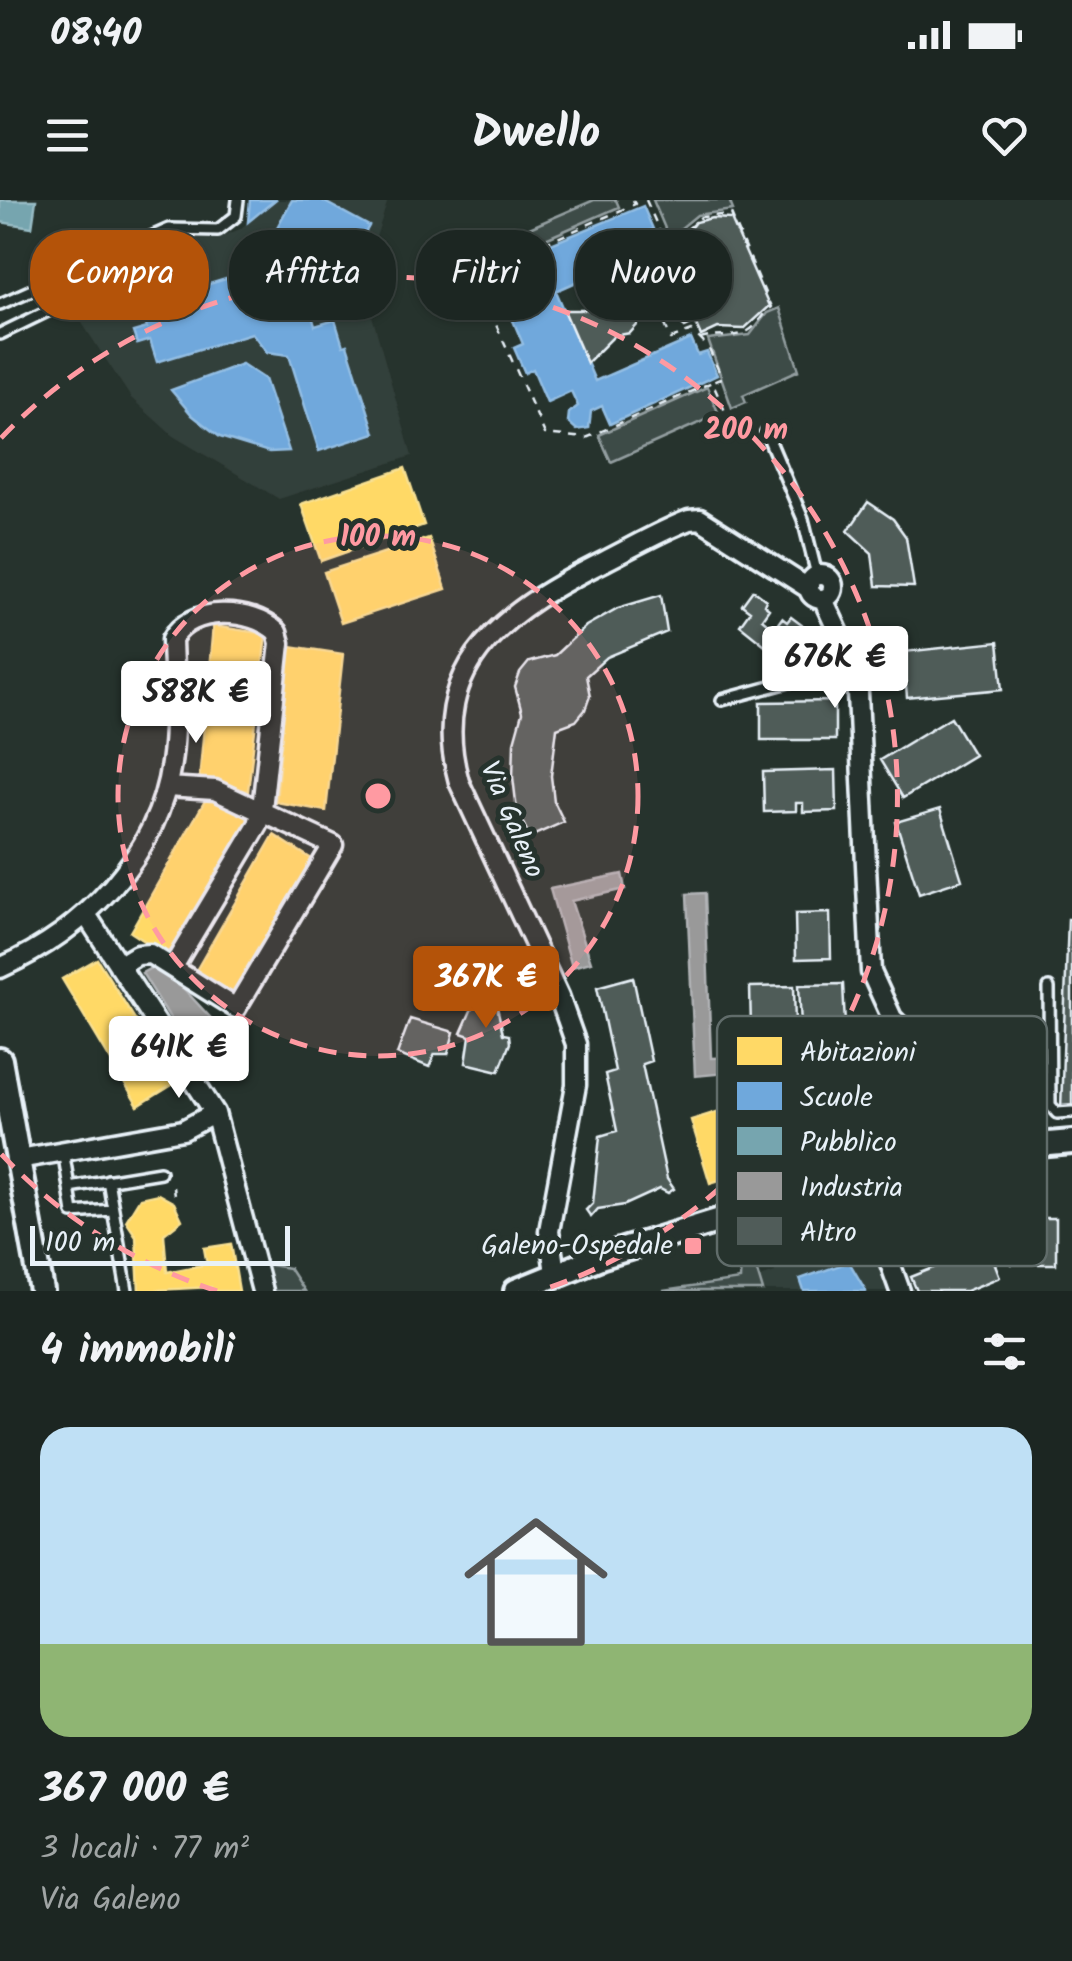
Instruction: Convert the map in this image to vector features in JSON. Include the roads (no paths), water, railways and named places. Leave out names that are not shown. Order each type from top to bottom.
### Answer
[{"type":"main road","points":[[0,1060],[42,1291]]},
{"type":"main road","points":[[1047,1144],[1072,1142]]},
{"type":"main road","points":[[516,1291],[555,1273],[717,1221]]},
{"type":"street","name":"Via Galeno","points":[[555,1273],[548,1230],[576,1085],[576,1044],[559,996],[459,782],[452,745],[458,690],[482,644],[522,606],[689,520],[700,519],[816,587]]},
{"type":"street","points":[[816,587],[855,664],[872,972],[878,994],[893,1016]]},
{"type":"street","points":[[0,968],[87,916],[133,857],[167,787],[174,706],[172,639],[192,617],[254,616],[278,632],[280,643],[262,809],[258,825],[173,967]]},
{"type":"street","points":[[119,966],[137,955],[150,954],[236,1008],[333,845],[214,790],[167,787]]},
{"type":"street","points":[[87,916],[215,1112],[262,1291]]},
{"type":"street","points":[[20,1158],[182,1130],[215,1112]]},
{"type":"street","points":[[891,1266],[900,1291]]},
{"type":"lane","points":[[0,304],[169,229],[218,230],[236,216],[238,200]]},
{"type":"lane","points":[[0,334],[30,319]]},
{"type":"lane","points":[[766,432],[804,520],[816,587]]},
{"type":"lane","points":[[722,700],[855,664]]},
{"type":"lane","points":[[1049,988],[1050,1105],[1057,1113],[1072,1112]]},
{"type":"lane","points":[[64,1156],[74,1213],[112,1210]]},
{"type":"lane","points":[[69,1187],[160,1172]]},
{"type":"lane","points":[[108,1180],[127,1291]]},
{"type":"place","name":"Galeno-Ospedale","points":[[693,1246]]}]
